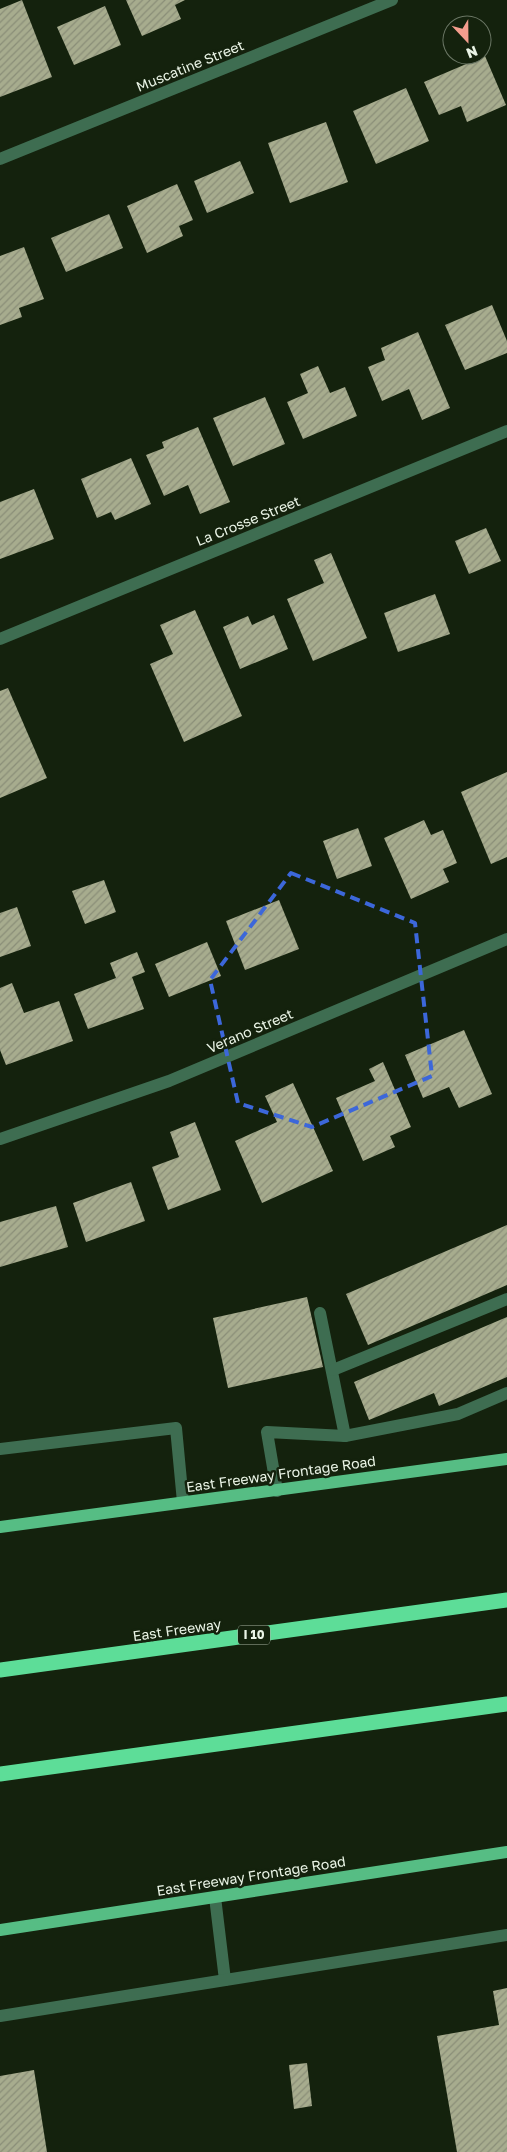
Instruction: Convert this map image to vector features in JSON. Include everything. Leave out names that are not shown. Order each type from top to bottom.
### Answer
[{"type":"highway","name":"East Freeway","points":[[0,1670],[507,1600]]},
{"type":"highway","points":[[0,1774],[507,1704]]},
{"type":"main road","name":"East Freeway Frontage Road","points":[[0,1527],[507,1459]]},
{"type":"main road","name":"East Freeway Frontage Road","points":[[0,1930],[507,1852]]},
{"type":"street","name":"Muscatine Street","points":[[0,159],[392,0]]},
{"type":"street","name":"La Crosse Street","points":[[0,640],[507,431]]},
{"type":"street","name":"Verano Street","points":[[0,1139],[170,1081],[507,939]]},
{"type":"street","points":[[333,1370],[507,1298]]},
{"type":"street","points":[[320,1313],[345,1436]]},
{"type":"street","points":[[277,1491],[267,1432],[345,1436],[458,1414],[507,1393]]},
{"type":"street","points":[[0,1449],[176,1428],[183,1502]]},
{"type":"street","points":[[214,1897],[225,1980]]},
{"type":"street","points":[[0,2016],[507,1935]]},
{"type":"highlighted area","points":[[291,873],[415,923],[432,1076],[312,1127],[238,1103],[210,980]]},
{"type":"building","points":[[22,0],[52,77],[0,97],[0,9]]},
{"type":"building","points":[[126,0],[185,0],[175,5],[181,19],[142,36]]},
{"type":"building","points":[[105,6],[121,45],[74,65],[57,27]]},
{"type":"building","points":[[464,65],[489,65],[506,105],[467,122],[461,106],[439,115],[424,82]]},
{"type":"building","points":[[406,88],[429,141],[376,164],[353,111]]},
{"type":"building","points":[[326,122],[348,182],[290,203],[268,143]]},
{"type":"building","points":[[240,161],[254,193],[207,213],[194,181]]},
{"type":"building","points":[[177,184],[193,220],[179,226],[183,236],[147,253],[127,206]]},
{"type":"building","points":[[109,214],[123,248],[66,272],[51,238]]},
{"type":"building","points":[[24,247],[44,299],[19,308],[22,317],[0,325],[0,256]]},
{"type":"building","points":[[492,305],[507,341],[507,353],[465,370],[445,325]]},
{"type":"building","points":[[418,332],[450,408],[422,420],[409,389],[382,401],[368,367],[385,360],[381,348]]},
{"type":"building","points":[[318,366],[330,393],[345,387],[357,416],[303,439],[287,402],[308,393],[300,374]]},
{"type":"building","points":[[265,397],[285,444],[233,466],[213,418]]},
{"type":"building","points":[[198,427],[230,502],[200,514],[188,485],[164,496],[146,455],[164,448],[162,442]]},
{"type":"building","points":[[131,458],[151,504],[115,520],[111,512],[97,518],[81,479]]},
{"type":"building","points":[[34,489],[54,539],[0,559],[0,502]]},
{"type":"building","points":[[486,528],[501,561],[469,574],[455,541]]},
{"type":"building","points":[[331,553],[367,638],[313,661],[287,599],[324,583],[314,560]]},
{"type":"building","points":[[435,594],[450,634],[398,652],[384,613]]},
{"type":"building","points":[[195,610],[242,716],[184,742],[150,664],[173,654],[160,625]]},
{"type":"building","points":[[274,615],[288,649],[240,669],[223,627],[248,616],[252,625]]},
{"type":"building","points":[[8,688],[47,778],[0,798],[0,691]]},
{"type":"building","points":[[507,772],[507,857],[491,864],[461,792]]},
{"type":"building","points":[[424,820],[431,835],[443,830],[457,863],[443,869],[449,882],[411,899],[384,838]]},
{"type":"building","points":[[358,828],[372,866],[337,879],[323,841]]},
{"type":"building","points":[[104,880],[116,912],[85,924],[72,891]]},
{"type":"building","points":[[279,900],[299,949],[245,970],[226,921]]},
{"type":"building","points":[[17,907],[31,946],[0,957],[0,913]]},
{"type":"building","points":[[207,942],[221,976],[169,997],[155,964]]},
{"type":"building","points":[[137,952],[145,972],[132,977],[144,1009],[88,1029],[74,994],[116,978],[110,963]]},
{"type":"building","points":[[12,983],[24,1013],[59,1001],[73,1041],[6,1065],[0,1050],[0,988]]},
{"type":"building","points":[[464,1030],[492,1094],[459,1108],[449,1087],[423,1098],[405,1055]]},
{"type":"building","points":[[383,1062],[411,1127],[390,1136],[395,1147],[363,1161],[336,1098],[375,1081],[369,1069]]},
{"type":"building","points":[[293,1083],[333,1171],[262,1203],[235,1141],[277,1122],[265,1096]]},
{"type":"building","points":[[195,1122],[221,1190],[168,1210],[152,1167],[179,1157],[170,1132]]},
{"type":"building","points":[[131,1182],[145,1221],[86,1242],[73,1203]]},
{"type":"building","points":[[56,1206],[68,1247],[0,1267],[0,1222]]},
{"type":"building","points":[[507,1225],[507,1285],[368,1345],[346,1294]]},
{"type":"building","points":[[307,1297],[323,1367],[228,1388],[213,1318]]},
{"type":"building","points":[[507,1317],[507,1377],[439,1406],[434,1393],[369,1420],[354,1382]]},
{"type":"building","points":[[507,1988],[507,2152],[457,2152],[437,2036],[499,2025],[493,1991]]},
{"type":"building","points":[[307,2063],[312,2106],[294,2109],[289,2065]]},
{"type":"building","points":[[34,2070],[47,2152],[0,2152],[0,2076]]}]
